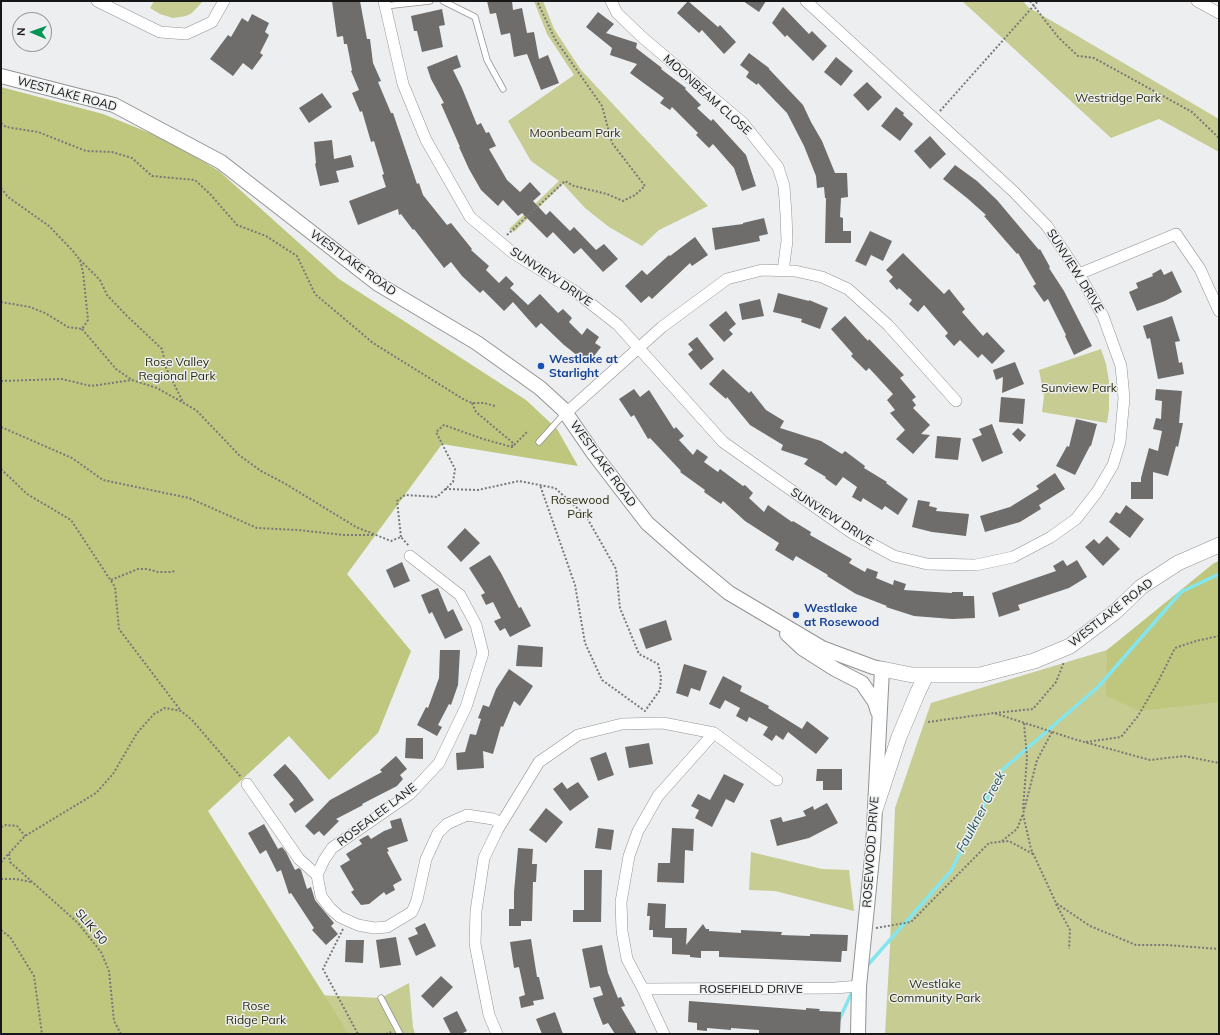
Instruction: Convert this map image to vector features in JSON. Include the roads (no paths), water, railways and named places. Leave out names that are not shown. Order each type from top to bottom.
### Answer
[{"type":"main road","name":"WESTLAKE ROAD","points":[[882,669],[912,675],[980,675],[1034,661],[1070,646],[1115,612],[1141,587],[1178,563],[1219,545]]},
{"type":"main road","points":[[875,810],[899,737],[926,675]]},
{"type":"street","points":[[97,1],[160,32],[186,34],[212,22],[224,1]]},
{"type":"street","name":"MOONBEAM CLOSE","points":[[611,1],[617,12],[642,37],[743,123],[778,167],[784,186],[786,214],[787,241],[783,271]]},
{"type":"street","name":"SUNVIEW DRIVE","points":[[385,4],[404,84],[426,140],[470,217],[513,253],[576,292],[618,325],[723,442],[852,533],[894,556],[927,564],[976,565],[1013,557],[1051,537],[1076,519],[1097,492],[1113,465],[1120,442],[1124,398],[1121,366],[1103,316],[1079,274],[1047,226],[1013,191],[806,1]]},
{"type":"street","points":[[1197,1],[1219,14]]},
{"type":"street","name":"WESTLAKE ROAD","points":[[1,76],[114,105],[221,162],[378,284],[477,343],[540,388],[566,413],[594,454],[647,523],[729,593],[822,648],[882,669]]},
{"type":"street","points":[[1079,274],[1176,234],[1200,269],[1219,311]]},
{"type":"street","points":[[566,413],[662,328],[728,279],[762,270],[795,272],[822,278],[848,288],[888,325],[956,401]]},
{"type":"street","name":"ROSEALEE LANE","points":[[317,874],[332,848],[410,794],[439,763],[466,707],[483,653],[476,626],[460,595],[410,556]]},
{"type":"street","points":[[770,617],[802,648],[835,669],[862,682],[875,702],[880,719]]},
{"type":"street","name":"ROSEWOOD DRIVE","points":[[858,1034],[859,986],[873,848],[882,669]]},
{"type":"street","points":[[497,1034],[489,1015],[475,944],[476,911],[484,858],[501,823],[539,762],[578,735],[622,724],[663,723],[714,733],[777,780]]},
{"type":"street","points":[[664,1034],[627,959],[622,931],[621,902],[629,856],[638,831],[658,796],[714,733]]},
{"type":"street","points":[[247,784],[299,859],[317,874],[321,896],[330,908],[340,917],[358,925],[374,928],[387,927],[412,912],[417,900],[426,859],[438,833],[447,824],[467,815],[493,819],[501,823]]},
{"type":"street","name":"ROSEFIELD DRIVE","points":[[643,989],[835,988],[859,986]]},
{"type":"lane","points":[[385,4],[430,1]]},
{"type":"lane","points":[[443,1],[474,17],[487,60],[503,89]]},
{"type":"lane","points":[[539,442],[566,413]]},
{"type":"lane","points":[[381,998],[400,1034]]},
{"type":"waterway","name":"Faulkner Creek","points":[[866,967],[951,871],[1001,771],[1098,687],[1181,592],[1219,574]]},
{"type":"waterway","name":"Faulkner Creek","points":[[839,1020],[853,990]]},
{"type":"place","name":"Westlake at Starlight","points":[[541,366]]},
{"type":"place","name":"Westlake at Rosewood","points":[[796,615]]},
{"type":"park label","name":"Westridge Park","points":[[1118,98]]},
{"type":"park label","name":"Moonbeam Park","points":[[575,133]]},
{"type":"park label","name":"Rose Valley Regional Park","points":[[177,369]]},
{"type":"park label","name":"Sunview Park","points":[[1079,388]]},
{"type":"park label","name":"Rosewood Park","points":[[580,507]]},
{"type":"park label","name":"Westlake Community Park","points":[[935,991]]},
{"type":"park label","name":"Rose Ridge Park","points":[[256,1013]]}]
